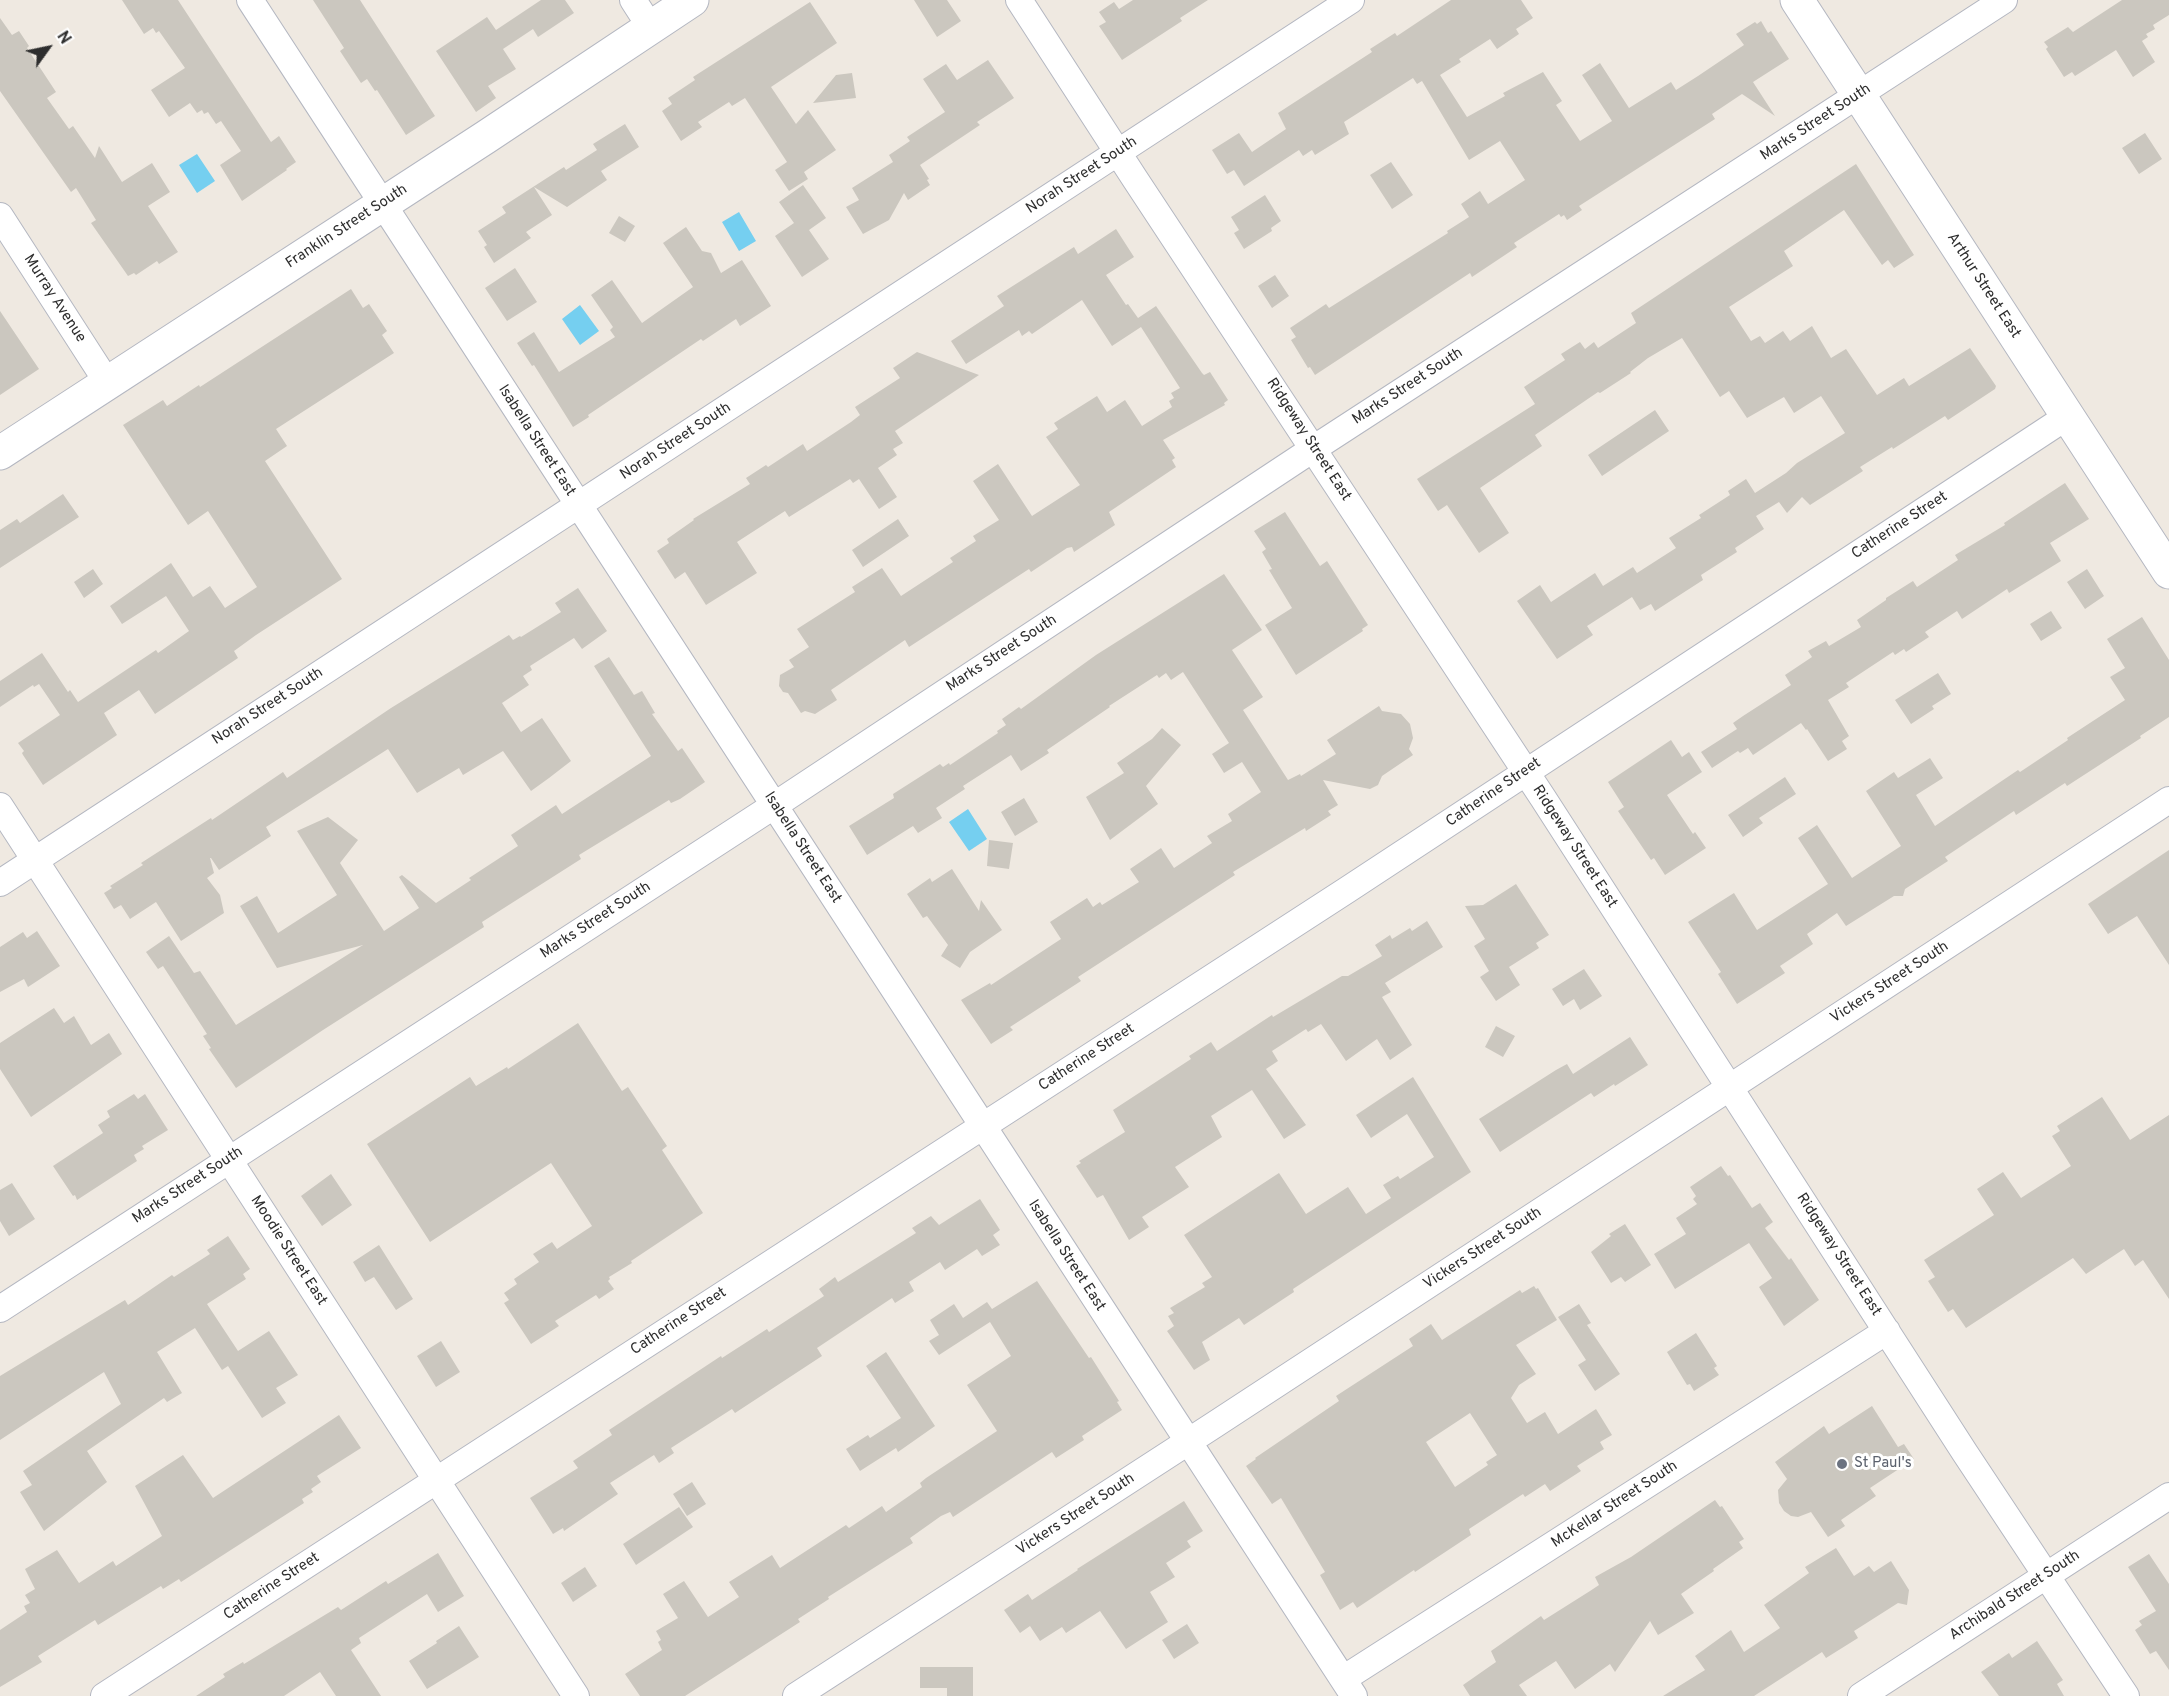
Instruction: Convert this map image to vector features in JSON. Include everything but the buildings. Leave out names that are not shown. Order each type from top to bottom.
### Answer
[{"type":"street","name":"Isabella Street East","points":[[250,0],[1348,1688]]},
{"type":"street","points":[[633,0],[651,28]]},
{"type":"street","name":"Franklin Street South","points":[[0,453],[692,0]]},
{"type":"street","name":"Ridgeway Street East","points":[[1018,0],[1525,772],[2126,1696]]},
{"type":"street","name":"Norah Street South","points":[[0,883],[1351,0]]},
{"type":"street","name":"Arthur Street East","points":[[1797,0],[2169,572]]},
{"type":"street","name":"Marks Street South","points":[[0,1309],[774,805],[1313,448],[2004,0]]},
{"type":"street","name":"Murray Avenue","points":[[0,216],[107,382]]},
{"type":"street","name":"Catherine Street","points":[[104,1696],[2068,416]]},
{"type":"street","name":"Vickers Street South","points":[[796,1696],[1187,1443],[2169,800]]},
{"type":"street","name":"Moodie Street East","points":[[0,806],[576,1696]]},
{"type":"street","name":"McKellar Street South","points":[[1348,1688],[1887,1331]]},
{"type":"street","name":"Archibald Street South","points":[[1861,1696],[2169,1496]]},
{"type":"water","points":[[197,154],[215,181],[197,193],[179,165]]},
{"type":"water","points":[[739,212],[756,241],[739,251],[722,222]]},
{"type":"water","points":[[580,305],[599,331],[580,345],[562,319]]},
{"type":"water","points":[[968,809],[987,839],[969,851],[949,822]]},
{"type":"place","name":"St Paul's","points":[[1842,1464]]}]
